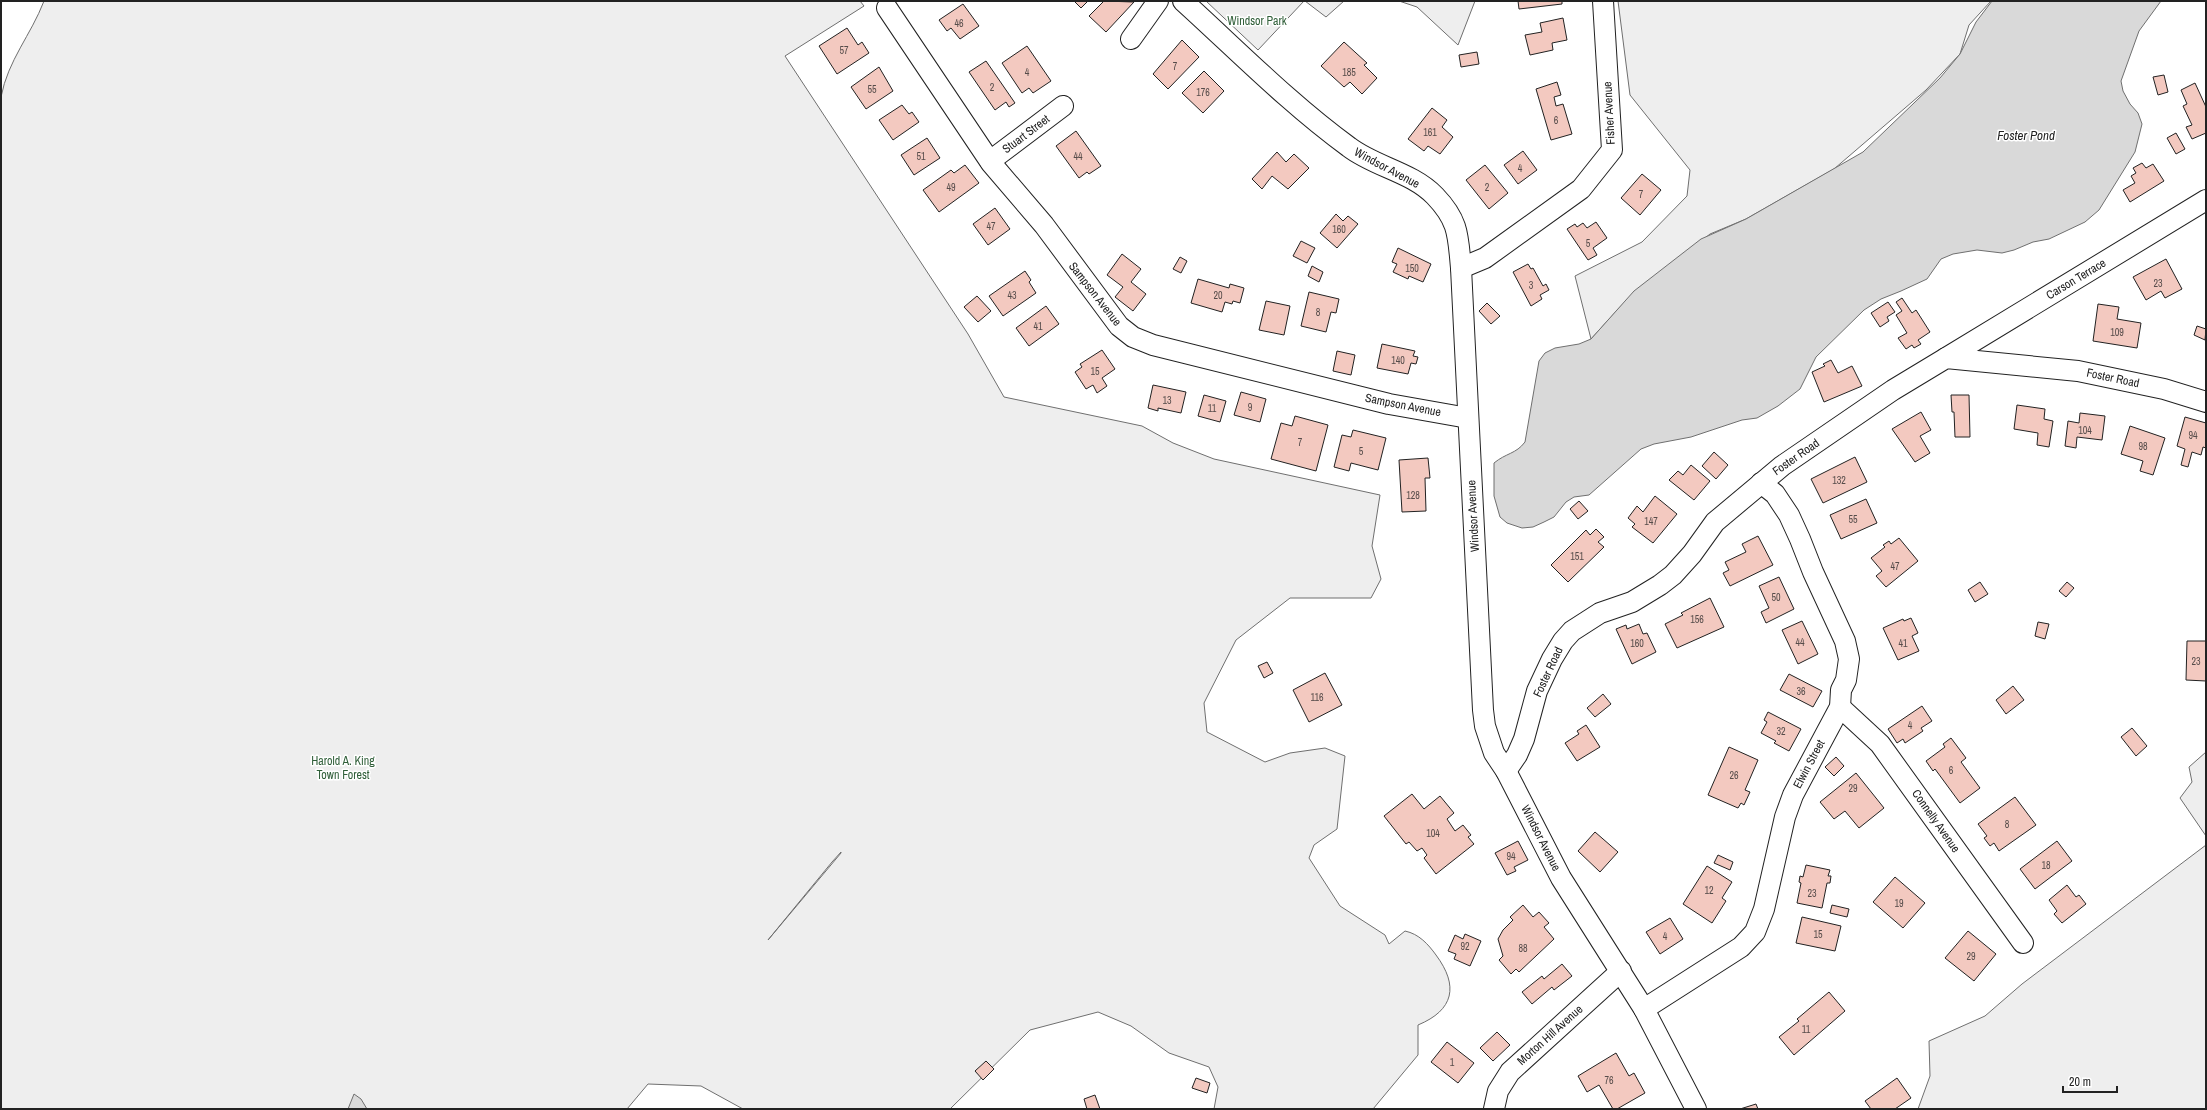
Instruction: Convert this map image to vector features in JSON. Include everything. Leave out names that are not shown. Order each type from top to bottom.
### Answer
[{"type":"street","points":[[1131,39],[1158,1]]},
{"type":"street","name":"Windsor Avenue","points":[[1183,1],[1338,139],[1367,158],[1412,180],[1435,196],[1453,219],[1457,230],[1461,268],[1485,726],[1494,753],[1506,771],[1561,878],[1644,1009],[1696,1109]]},
{"type":"street","name":"Fisher Avenue","points":[[1461,268],[1486,258],[1581,190],[1612,150],[1603,1]]},
{"type":"street","name":"Sampson Avenue","points":[[887,8],[990,161],[1044,225],[1104,308],[1119,326],[1134,337],[1153,345],[1389,404],[1468,418]]},
{"type":"street","name":"Stuart Street","points":[[990,161],[1063,106]]},
{"type":"street","name":"Carson Terrace","points":[[1946,358],[2206,200]]},
{"type":"street","name":"Foster Road","points":[[1506,771],[1517,755],[1524,739],[1537,691],[1552,659],[1563,642],[1582,623],[1600,613],[1632,602],[1673,575],[1692,554],[1715,522],[1782,466],[1893,390],[1946,358],[2078,371],[2164,389],[2206,402]]},
{"type":"street","name":"Elwin Street","points":[[1644,1009],[1741,947],[1755,932],[1764,909],[1785,817],[1793,795],[1840,707],[1841,690],[1846,680],[1849,659],[1845,641],[1812,572],[1789,515],[1775,494],[1761,483]]},
{"type":"street","name":"Connelly Avenue","points":[[1840,707],[1880,744],[2023,943]]},
{"type":"street","name":"Morton Hill Avenue","points":[[1494,1109],[1498,1092],[1510,1072],[1621,971]]},
{"type":"green space","name":"Harold A. King Town Forest","points":[[44,1],[860,1],[864,6],[785,56],[968,334],[1004,397],[1142,426],[1173,443],[1214,459],[1380,495],[1372,546],[1381,579],[1371,598],[1290,598],[1236,640],[1204,703],[1207,732],[1265,762],[1290,753],[1325,748],[1345,756],[1337,829],[1314,845],[1309,858],[1340,906],[1385,935],[1389,944],[1405,931],[1415,934],[1430,947],[1443,966],[1448,977],[1450,987],[1449,996],[1446,1004],[1439,1012],[1430,1019],[1418,1025],[1418,1055],[1373,1109],[1214,1109],[1218,1087],[1209,1067],[1169,1053],[1131,1026],[1098,1012],[1030,1030],[950,1109],[743,1109],[701,1086],[648,1084],[627,1109],[1,1109],[1,97],[4,84],[14,59]],"holes":[[[841,853],[768,940],[832,862]]]},
{"type":"green space","name":"Windsor Park","points":[[1206,1],[1304,1],[1258,50]]},
{"type":"green space","points":[[1305,1],[1344,1],[1326,17]]},
{"type":"green space","points":[[1399,1],[1475,1],[1458,45],[1417,7]]},
{"type":"green space","points":[[1618,1],[1991,1],[1969,25],[1960,54],[1926,90],[1834,169],[1746,219],[1710,234],[1621,306],[1591,339],[1575,276],[1642,242],[1687,196],[1690,170],[1630,95]]},
{"type":"green space","points":[[2206,752],[2206,836],[2180,798],[2192,782],[2189,767]]},
{"type":"green space","points":[[2206,845],[2206,1109],[1918,1109],[1930,1076],[1929,1041],[1985,1016],[2022,984]]},
{"type":"water","name":"Foster Pond","points":[[1992,1],[2161,1],[2139,31],[2121,81],[2123,91],[2130,104],[2138,113],[2142,124],[2135,152],[2099,210],[2085,222],[2049,239],[2033,242],[2014,250],[2002,253],[1977,250],[1953,254],[1941,259],[1927,279],[1881,299],[1864,310],[1816,357],[1800,389],[1778,406],[1757,418],[1742,420],[1691,437],[1654,444],[1641,449],[1589,495],[1574,497],[1566,502],[1554,517],[1533,527],[1522,528],[1507,523],[1500,517],[1494,496],[1494,463],[1518,449],[1525,442],[1539,361],[1545,353],[1555,348],[1579,344],[1591,339],[1634,291],[1701,239],[1746,219],[1863,152],[1940,78],[1960,54],[1976,22]]},
{"type":"water","points":[[354,1094],[361,1099],[367,1109],[348,1109]]},
{"type":"building","points":[[1074,1],[1088,1],[1081,8]]},
{"type":"building","points":[[1104,1],[1134,2],[1106,32],[1089,16]]},
{"type":"building","points":[[1518,1],[1562,1],[1562,4],[1519,9]]},
{"type":"building","points":[[963,4],[979,26],[960,39],[951,28],[947,31],[939,20]]},
{"type":"building","points":[[1563,18],[1567,40],[1552,43],[1553,50],[1530,55],[1525,35],[1542,32],[1540,23]]},
{"type":"building","points":[[847,28],[858,45],[862,42],[869,53],[837,74],[819,46]]},
{"type":"building","points":[[1182,40],[1199,57],[1168,89],[1153,74]]},
{"type":"building","points":[[1344,42],[1367,63],[1364,65],[1377,78],[1362,94],[1350,82],[1344,87],[1321,66]]},
{"type":"building","points":[[1027,46],[1051,81],[1033,93],[1029,88],[1022,93],[1002,63]]},
{"type":"building","points":[[1477,52],[1479,64],[1461,67],[1459,55]]},
{"type":"building","points":[[986,61],[1015,103],[1009,107],[1006,102],[995,110],[969,72]]},
{"type":"building","points":[[879,67],[893,91],[866,109],[851,87]]},
{"type":"building","points":[[1204,71],[1224,91],[1203,113],[1182,93]]},
{"type":"building","points":[[2164,75],[2168,92],[2158,95],[2153,77]]},
{"type":"building","points":[[1557,82],[1561,95],[1554,97],[1556,106],[1563,104],[1572,134],[1551,140],[1536,89]]},
{"type":"building","points":[[2195,83],[2206,107],[2206,133],[2192,139],[2186,127],[2192,125],[2183,106],[2187,104],[2181,90]]},
{"type":"building","points":[[902,105],[909,114],[912,112],[919,122],[893,140],[879,120]]},
{"type":"building","points":[[1432,108],[1447,120],[1442,127],[1453,137],[1440,154],[1428,146],[1424,151],[1408,139]]},
{"type":"building","points":[[1076,131],[1101,166],[1089,174],[1087,172],[1079,178],[1056,146]]},
{"type":"building","points":[[2176,133],[2185,149],[2176,154],[2167,138]]},
{"type":"building","points":[[927,138],[940,158],[914,175],[901,155]]},
{"type":"building","points":[[1523,151],[1537,170],[1518,184],[1504,165]]},
{"type":"building","points":[[1277,152],[1286,162],[1294,154],[1309,168],[1288,189],[1272,176],[1262,189],[1252,179]]},
{"type":"building","points":[[2142,163],[2146,168],[2153,164],[2164,181],[2130,202],[2123,190],[2135,183],[2131,176],[2136,173],[2133,168]]},
{"type":"building","points":[[965,165],[979,183],[939,212],[923,190],[951,170],[954,173]]},
{"type":"building","points":[[1485,165],[1508,193],[1489,209],[1466,180]]},
{"type":"building","points":[[1642,174],[1661,190],[1640,215],[1621,198]]},
{"type":"building","points":[[995,208],[1010,229],[988,245],[973,224]]},
{"type":"building","points":[[1336,214],[1343,221],[1348,216],[1358,224],[1337,248],[1320,233]]},
{"type":"building","points":[[1596,222],[1607,238],[1593,248],[1597,255],[1588,260],[1567,229],[1575,224],[1577,227],[1583,223],[1587,228]]},
{"type":"building","points":[[1301,241],[1315,248],[1307,263],[1293,256]]},
{"type":"building","points":[[1398,248],[1431,264],[1423,282],[1409,276],[1408,279],[1393,272],[1397,264],[1392,262]]},
{"type":"building","points":[[1122,254],[1141,269],[1131,282],[1146,294],[1133,311],[1115,297],[1123,287],[1107,275]]},
{"type":"building","points":[[1180,257],[1187,261],[1181,273],[1173,269]]},
{"type":"building","points":[[2166,259],[2182,289],[2165,298],[2161,291],[2146,300],[2133,277]]},
{"type":"building","points":[[1528,264],[1531,269],[1533,268],[1543,286],[1546,284],[1549,290],[1540,295],[1542,299],[1531,306],[1513,272]]},
{"type":"building","points":[[1312,266],[1323,272],[1319,282],[1308,276]]},
{"type":"building","points":[[1025,271],[1031,280],[1029,282],[1036,293],[1003,316],[989,296]]},
{"type":"building","points":[[1198,279],[1229,288],[1230,284],[1244,288],[1240,303],[1233,301],[1232,304],[1225,302],[1222,312],[1191,303]]},
{"type":"building","points":[[1309,292],[1339,299],[1336,313],[1331,312],[1326,332],[1301,326]]},
{"type":"building","points":[[977,296],[991,311],[978,322],[964,307]]},
{"type":"building","points":[[1902,298],[1912,313],[1916,310],[1930,332],[1918,340],[1921,344],[1914,348],[1912,345],[1906,349],[1898,338],[1907,333],[1896,315],[1902,311],[1896,302]]},
{"type":"building","points":[[1266,301],[1290,306],[1284,335],[1259,330]]},
{"type":"building","points":[[1888,302],[1895,312],[1887,317],[1889,321],[1880,327],[1871,313]]},
{"type":"building","points":[[1487,303],[1500,316],[1491,324],[1479,311]]},
{"type":"building","points":[[2098,304],[2119,307],[2117,319],[2141,323],[2137,348],[2093,341]]},
{"type":"building","points":[[1046,306],[1059,324],[1029,346],[1016,328]]},
{"type":"building","points":[[2197,326],[2206,329],[2205,340],[2194,335]]},
{"type":"building","points":[[1382,344],[1415,351],[1413,356],[1418,357],[1416,364],[1411,363],[1408,374],[1377,368]]},
{"type":"building","points":[[1102,350],[1115,369],[1102,378],[1107,386],[1097,393],[1093,385],[1086,389],[1075,372],[1082,367],[1080,364]]},
{"type":"building","points":[[1337,351],[1355,355],[1351,375],[1333,371]]},
{"type":"building","points":[[1831,360],[1838,373],[1852,366],[1862,386],[1824,402],[1812,372],[1825,366],[1823,364]]},
{"type":"building","points":[[1153,385],[1186,392],[1181,413],[1158,408],[1158,411],[1148,408]]},
{"type":"building","points":[[1241,392],[1266,399],[1260,422],[1234,415]]},
{"type":"building","points":[[1204,395],[1226,401],[1220,422],[1198,416]]},
{"type":"building","points":[[1951,395],[1969,395],[1970,437],[1955,437],[1954,412],[1952,412]]},
{"type":"building","points":[[2017,405],[2045,409],[2044,419],[2053,421],[2049,447],[2037,445],[2038,433],[2014,429]]},
{"type":"building","points":[[1921,412],[1931,430],[1920,436],[1930,453],[1915,462],[1892,429]]},
{"type":"building","points":[[2080,413],[2105,416],[2102,440],[2077,437],[2076,448],[2065,446],[2068,421],[2079,423]]},
{"type":"building","points":[[1295,416],[1328,425],[1316,471],[1271,459],[1281,423],[1292,426]]},
{"type":"building","points":[[2185,417],[2206,423],[2206,448],[2203,447],[2201,455],[2192,452],[2188,467],[2181,465],[2185,449],[2177,446]]},
{"type":"building","points":[[2130,426],[2165,438],[2153,475],[2140,471],[2143,461],[2121,454]]},
{"type":"building","points":[[1353,430],[1386,438],[1378,470],[1351,463],[1349,471],[1334,467],[1342,435],[1351,437]]},
{"type":"building","points":[[1714,452],[1728,465],[1716,479],[1702,466]]},
{"type":"building","points":[[1855,457],[1867,482],[1823,503],[1811,479]]},
{"type":"building","points":[[1428,458],[1430,478],[1425,478],[1426,511],[1402,512],[1399,460]]},
{"type":"building","points":[[1691,465],[1710,481],[1694,500],[1669,480],[1678,471],[1683,475]]},
{"type":"building","points":[[1655,496],[1677,514],[1653,543],[1632,527],[1635,524],[1628,518],[1637,506],[1643,512]]},
{"type":"building","points":[[1866,499],[1877,523],[1841,539],[1830,515]]},
{"type":"building","points":[[1579,501],[1588,511],[1578,519],[1570,509]]},
{"type":"building","points":[[1596,529],[1604,537],[1598,542],[1604,547],[1568,582],[1551,565],[1586,530],[1590,535]]},
{"type":"building","points":[[1758,536],[1773,565],[1730,586],[1723,573],[1729,570],[1725,562],[1746,552],[1742,544]]},
{"type":"building","points":[[1899,538],[1918,561],[1886,587],[1876,576],[1882,571],[1871,558],[1885,547],[1883,545],[1889,541],[1891,544]]},
{"type":"building","points":[[1779,577],[1794,609],[1766,623],[1761,612],[1769,608],[1759,586]]},
{"type":"building","points":[[1980,582],[1988,594],[1975,602],[1968,590]]},
{"type":"building","points":[[2067,582],[2074,588],[2066,597],[2059,591]]},
{"type":"building","points":[[1710,598],[1724,627],[1677,648],[1665,624],[1683,615],[1681,613]]},
{"type":"building","points":[[1911,618],[1918,633],[1912,636],[1919,651],[1898,660],[1883,628],[1903,619],[1904,621]]},
{"type":"building","points":[[1802,621],[1818,654],[1798,664],[1782,630]]},
{"type":"building","points":[[2038,622],[2049,624],[2045,639],[2035,636]]},
{"type":"building","points":[[1639,624],[1643,634],[1647,633],[1656,652],[1632,664],[1616,629],[1626,625],[1627,629]]},
{"type":"building","points":[[2187,641],[2206,641],[2206,681],[2186,680]]},
{"type":"building","points":[[1267,662],[1273,673],[1264,678],[1258,666]]},
{"type":"building","points":[[1325,673],[1342,705],[1309,722],[1293,690]]},
{"type":"building","points":[[1789,674],[1822,691],[1813,707],[1780,690]]},
{"type":"building","points":[[2013,686],[2024,700],[2006,714],[1996,700]]},
{"type":"building","points":[[1603,694],[1611,704],[1595,717],[1587,708]]},
{"type":"building","points":[[1922,706],[1932,721],[1921,728],[1923,731],[1905,743],[1903,739],[1897,743],[1888,729]]},
{"type":"building","points":[[1768,712],[1801,729],[1789,751],[1774,743],[1776,741],[1761,733],[1767,722],[1764,720]]},
{"type":"building","points":[[1586,725],[1600,747],[1577,761],[1565,743],[1579,734],[1577,731]]},
{"type":"building","points":[[2132,728],[2147,746],[2136,756],[2121,737]]},
{"type":"building","points":[[1951,738],[1966,758],[1961,762],[1980,788],[1960,803],[1935,769],[1933,771],[1926,761],[1945,747],[1943,744]]},
{"type":"building","points":[[1729,747],[1758,760],[1745,790],[1750,792],[1744,805],[1741,803],[1738,808],[1708,795]]},
{"type":"building","points":[[1836,757],[1844,766],[1834,776],[1825,767]]},
{"type":"building","points":[[1856,773],[1884,808],[1859,828],[1845,811],[1834,819],[1820,802]]},
{"type":"building","points":[[1412,794],[1424,809],[1440,796],[1454,813],[1447,819],[1455,831],[1463,825],[1471,835],[1468,837],[1474,844],[1436,874],[1424,858],[1427,855],[1422,848],[1417,851],[1409,842],[1406,844],[1384,816]]},
{"type":"building","points":[[2015,797],[2036,825],[1999,851],[1994,843],[1990,846],[1984,838],[1987,836],[1978,824]]},
{"type":"building","points":[[1595,832],[1618,852],[1600,872],[1578,851]]},
{"type":"building","points":[[1518,841],[1528,860],[1514,867],[1516,871],[1507,875],[1495,853]]},
{"type":"building","points":[[2057,841],[2072,861],[2035,889],[2020,869]]},
{"type":"building","points":[[1718,855],[1733,862],[1730,870],[1714,863]]},
{"type":"building","points":[[1806,865],[1830,870],[1828,876],[1831,876],[1830,883],[1827,883],[1822,908],[1797,903],[1801,883],[1799,882],[1800,876],[1803,877]]},
{"type":"building","points":[[1707,866],[1732,882],[1722,898],[1726,901],[1712,923],[1683,904]]},
{"type":"building","points":[[1895,877],[1925,903],[1903,928],[1873,902]]},
{"type":"building","points":[[2067,885],[2076,897],[2079,895],[2086,904],[2062,923],[2054,914],[2057,911],[2049,900]]},
{"type":"building","points":[[1523,905],[1533,917],[1539,912],[1549,923],[1544,927],[1554,939],[1519,972],[1516,969],[1511,974],[1499,960],[1503,956],[1498,939],[1503,930],[1513,920],[1510,917]]},
{"type":"building","points":[[1832,905],[1849,909],[1847,917],[1830,913]]},
{"type":"building","points":[[1802,917],[1841,926],[1835,951],[1796,943]]},
{"type":"building","points":[[1670,918],[1683,939],[1660,954],[1646,932]]},
{"type":"building","points":[[1968,931],[1996,954],[1974,981],[1945,958]]},
{"type":"building","points":[[1465,934],[1481,941],[1470,966],[1454,959],[1456,954],[1448,951],[1455,935],[1463,939]]},
{"type":"building","points":[[1562,964],[1572,976],[1554,990],[1552,987],[1532,1004],[1522,992],[1542,976],[1544,979]]},
{"type":"building","points":[[1829,992],[1845,1011],[1794,1055],[1779,1037],[1799,1021],[1797,1019]]},
{"type":"building","points":[[1497,1032],[1510,1045],[1493,1061],[1480,1048]]},
{"type":"building","points":[[1447,1042],[1474,1063],[1458,1083],[1431,1062]]},
{"type":"building","points":[[1616,1053],[1629,1076],[1634,1073],[1645,1093],[1617,1109],[1613,1109],[1599,1085],[1587,1092],[1578,1076]]},
{"type":"building","points":[[986,1061],[994,1069],[983,1080],[975,1071]]},
{"type":"building","points":[[1196,1078],[1210,1083],[1207,1093],[1192,1088]]},
{"type":"building","points":[[1897,1078],[1911,1098],[1895,1109],[1871,1109],[1865,1101]]},
{"type":"building","points":[[1095,1095],[1100,1109],[1087,1109],[1084,1099]]},
{"type":"building","points":[[1756,1104],[1758,1109],[1740,1109]]}]
